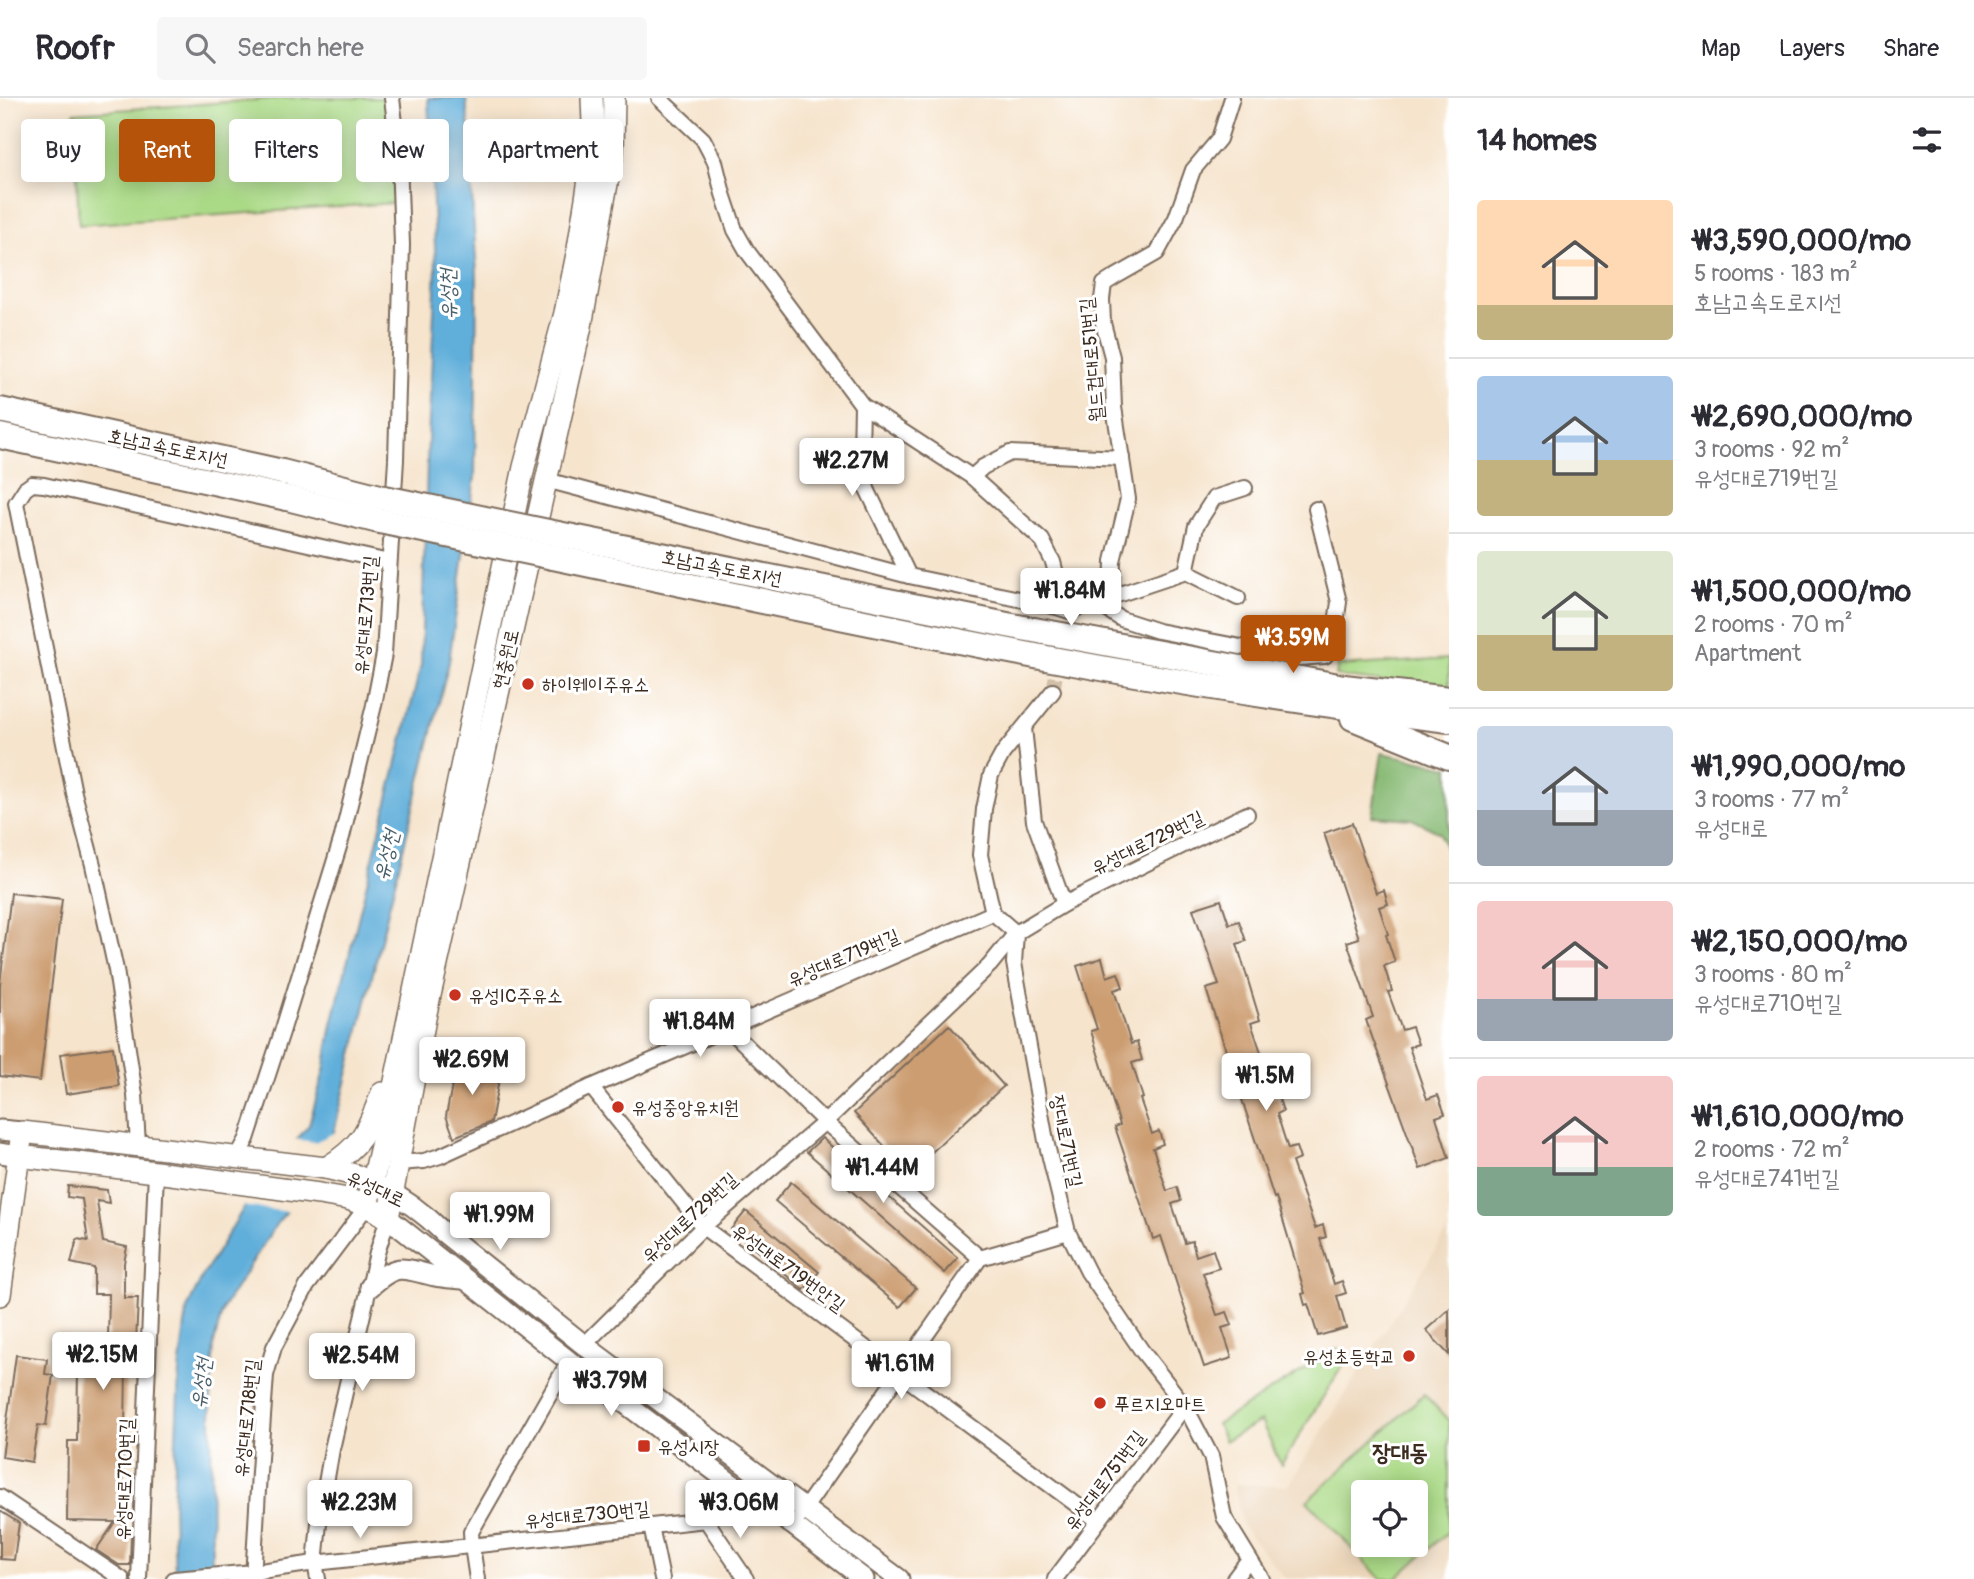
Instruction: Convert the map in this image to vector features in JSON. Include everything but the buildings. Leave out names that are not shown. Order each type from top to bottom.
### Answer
[{"type":"highway","name":"호남고속도로지선","points":[[0,410],[282,472],[378,509]]},
{"type":"highway","name":"호남고속도로지선","points":[[0,436],[287,498],[378,509],[556,546],[998,650],[1320,704],[1449,720]]},
{"type":"highway","name":"호남고속도로지선","points":[[556,546],[1344,687],[1449,699]]},
{"type":"highway","points":[[1320,704],[1449,757]]},
{"type":"main road","name":"현충원로","points":[[410,1009],[524,467],[565,313],[578,249],[594,148],[592,98]]},
{"type":"main road","name":"현충원로","points":[[614,98],[614,119]]},
{"type":"main road","points":[[621,119],[627,98]]},
{"type":"main road","name":"현충원로","points":[[388,1218],[426,1013],[581,326],[607,182]]},
{"type":"main road","points":[[326,1168],[348,1155],[361,1140],[384,1087],[410,1009]]},
{"type":"main road","points":[[367,1206],[410,1009]]},
{"type":"main road","name":"유성대로","points":[[0,1130],[326,1168],[355,1175],[393,1193],[427,1216],[799,1517],[864,1579]]},
{"type":"main road","points":[[0,1295],[9,1155],[22,1132]]},
{"type":"main road","name":"유성대로","points":[[9,1155],[319,1194],[348,1199],[367,1206],[388,1218],[569,1361],[732,1484],[799,1517],[899,1579]]},
{"type":"main road","points":[[370,1287],[384,1274],[400,1268],[437,1277],[464,1279]]},
{"type":"street","name":"유성대로713번길","points":[[241,1158],[342,836],[384,654],[396,460],[402,245],[399,157],[392,98]]},
{"type":"street","points":[[659,98],[703,139],[715,162],[735,230],[747,251],[862,405],[972,477],[1042,540],[1053,562],[1064,613]]},
{"type":"street","name":"월드컵대로51번길","points":[[1112,597],[1113,561],[1128,499],[1114,407],[1112,357],[1103,323],[1104,284],[1157,253],[1176,218],[1193,170],[1219,139],[1232,98]]},
{"type":"street","points":[[862,405],[862,453],[867,489],[909,576]]},
{"type":"street","points":[[972,477],[983,467],[1010,453],[1122,458]]},
{"type":"street","points":[[546,480],[909,576],[1064,613],[1186,572],[1238,598]]},
{"type":"street","points":[[138,1145],[135,1096],[116,970],[74,793],[16,503],[25,489],[32,484],[44,485],[389,562]]},
{"type":"street","points":[[1186,572],[1196,526],[1214,498],[1245,488]]},
{"type":"street","points":[[1095,602],[1121,619],[1158,631],[1298,658],[1325,656],[1333,645],[1339,602],[1316,509]]},
{"type":"street","points":[[1016,933],[993,914],[980,855],[984,810],[991,775],[1003,752],[1053,691]]},
{"type":"street","points":[[1024,728],[1034,821],[1064,904]]},
{"type":"street","name":"유성대로729번길","points":[[584,1345],[703,1227],[825,1122],[990,965],[1016,933],[1064,904],[1247,814]]},
{"type":"street","name":"유성대로719번길","points":[[399,1163],[424,1161],[440,1156],[591,1087],[993,914]]},
{"type":"street","name":"장대로71번길","points":[[1016,933],[1014,963],[1046,1140],[1068,1231],[1096,1283],[1142,1351],[1185,1406],[1211,1456],[1224,1517],[1262,1579]]},
{"type":"street","points":[[728,1028],[825,1122],[980,1258]]},
{"type":"street","name":"유성대로719번안길","points":[[591,1087],[703,1227],[1097,1520]]},
{"type":"street","name":"유성대로710번길","points":[[139,1579],[156,1172]]},
{"type":"street","name":"유성대로718번길","points":[[254,1575],[265,1389],[274,1347],[307,1286],[367,1206]]},
{"type":"street","points":[[318,1579],[315,1563],[319,1523],[332,1449],[377,1253],[388,1218]]},
{"type":"street","points":[[799,1517],[980,1258],[1068,1231]]},
{"type":"street","points":[[477,1579],[471,1532],[569,1361]]},
{"type":"street","name":"유성대로751번길","points":[[1055,1579],[1185,1406]]},
{"type":"street","points":[[732,1484],[706,1520],[746,1579]]},
{"type":"street","points":[[0,1497],[122,1579]]},
{"type":"street","name":"유성대로730번길","points":[[174,1579],[254,1575],[315,1563],[706,1520]]},
{"type":"street","points":[[651,1526],[662,1579]]},
{"type":"street","points":[[1234,1579],[1249,1559]]},
{"type":"shaded area","name":"유성초등학교","points":[[1449,1228],[1449,1579],[1285,1579],[1242,1525],[1234,1484],[1288,1486]]},
{"type":"green space","points":[[284,98],[386,98],[388,119],[356,119],[356,182],[393,182],[394,203],[79,225],[77,182],[105,182],[105,119],[74,119],[74,113]]},
{"type":"green space","points":[[1449,659],[1449,690],[1336,676],[1338,666]]},
{"type":"green space","points":[[1382,753],[1449,767],[1449,859],[1440,833],[1412,819],[1372,816]]},
{"type":"green space","points":[[1337,1349],[1346,1360],[1281,1465],[1261,1421],[1225,1441],[1217,1424]]},
{"type":"green space","points":[[1424,1394],[1449,1421],[1449,1531],[1428,1550],[1428,1480],[1351,1480],[1351,1547],[1307,1501]]},
{"type":"green space","points":[[1360,1557],[1420,1557],[1396,1579],[1381,1579]]},
{"type":"water","name":"유성천","points":[[428,98],[466,98],[468,119],[463,119],[463,182],[472,182],[477,273],[475,477],[449,662],[333,1136],[306,1189],[277,1223],[223,1308],[214,1343],[211,1396],[212,1579],[175,1579],[173,1507],[179,1371],[187,1309],[202,1277],[254,1191],[309,1125],[421,665],[436,268],[432,182],[449,182],[449,119],[429,119]]},
{"type":"pier","points":[[338,1131],[337,1138],[309,1190],[291,1212],[241,1206],[251,1189],[293,1139],[315,1142]]},
{"type":"tunnel","points":[[1053,691],[1066,622]]},
{"type":"place","name":"하이웨이주유소","points":[[528,684]]},
{"type":"place","name":"유성IC주유소","points":[[455,995]]},
{"type":"place","name":"유성중앙유치원","points":[[618,1107]]},
{"type":"place","name":"유성초등학교","points":[[1409,1356]]},
{"type":"place","name":"푸르지오마트","points":[[1100,1403]]},
{"type":"place","name":"유성시장","points":[[644,1446]]},
{"type":"district","name":"장대동","points":[[1400,1452]]}]
